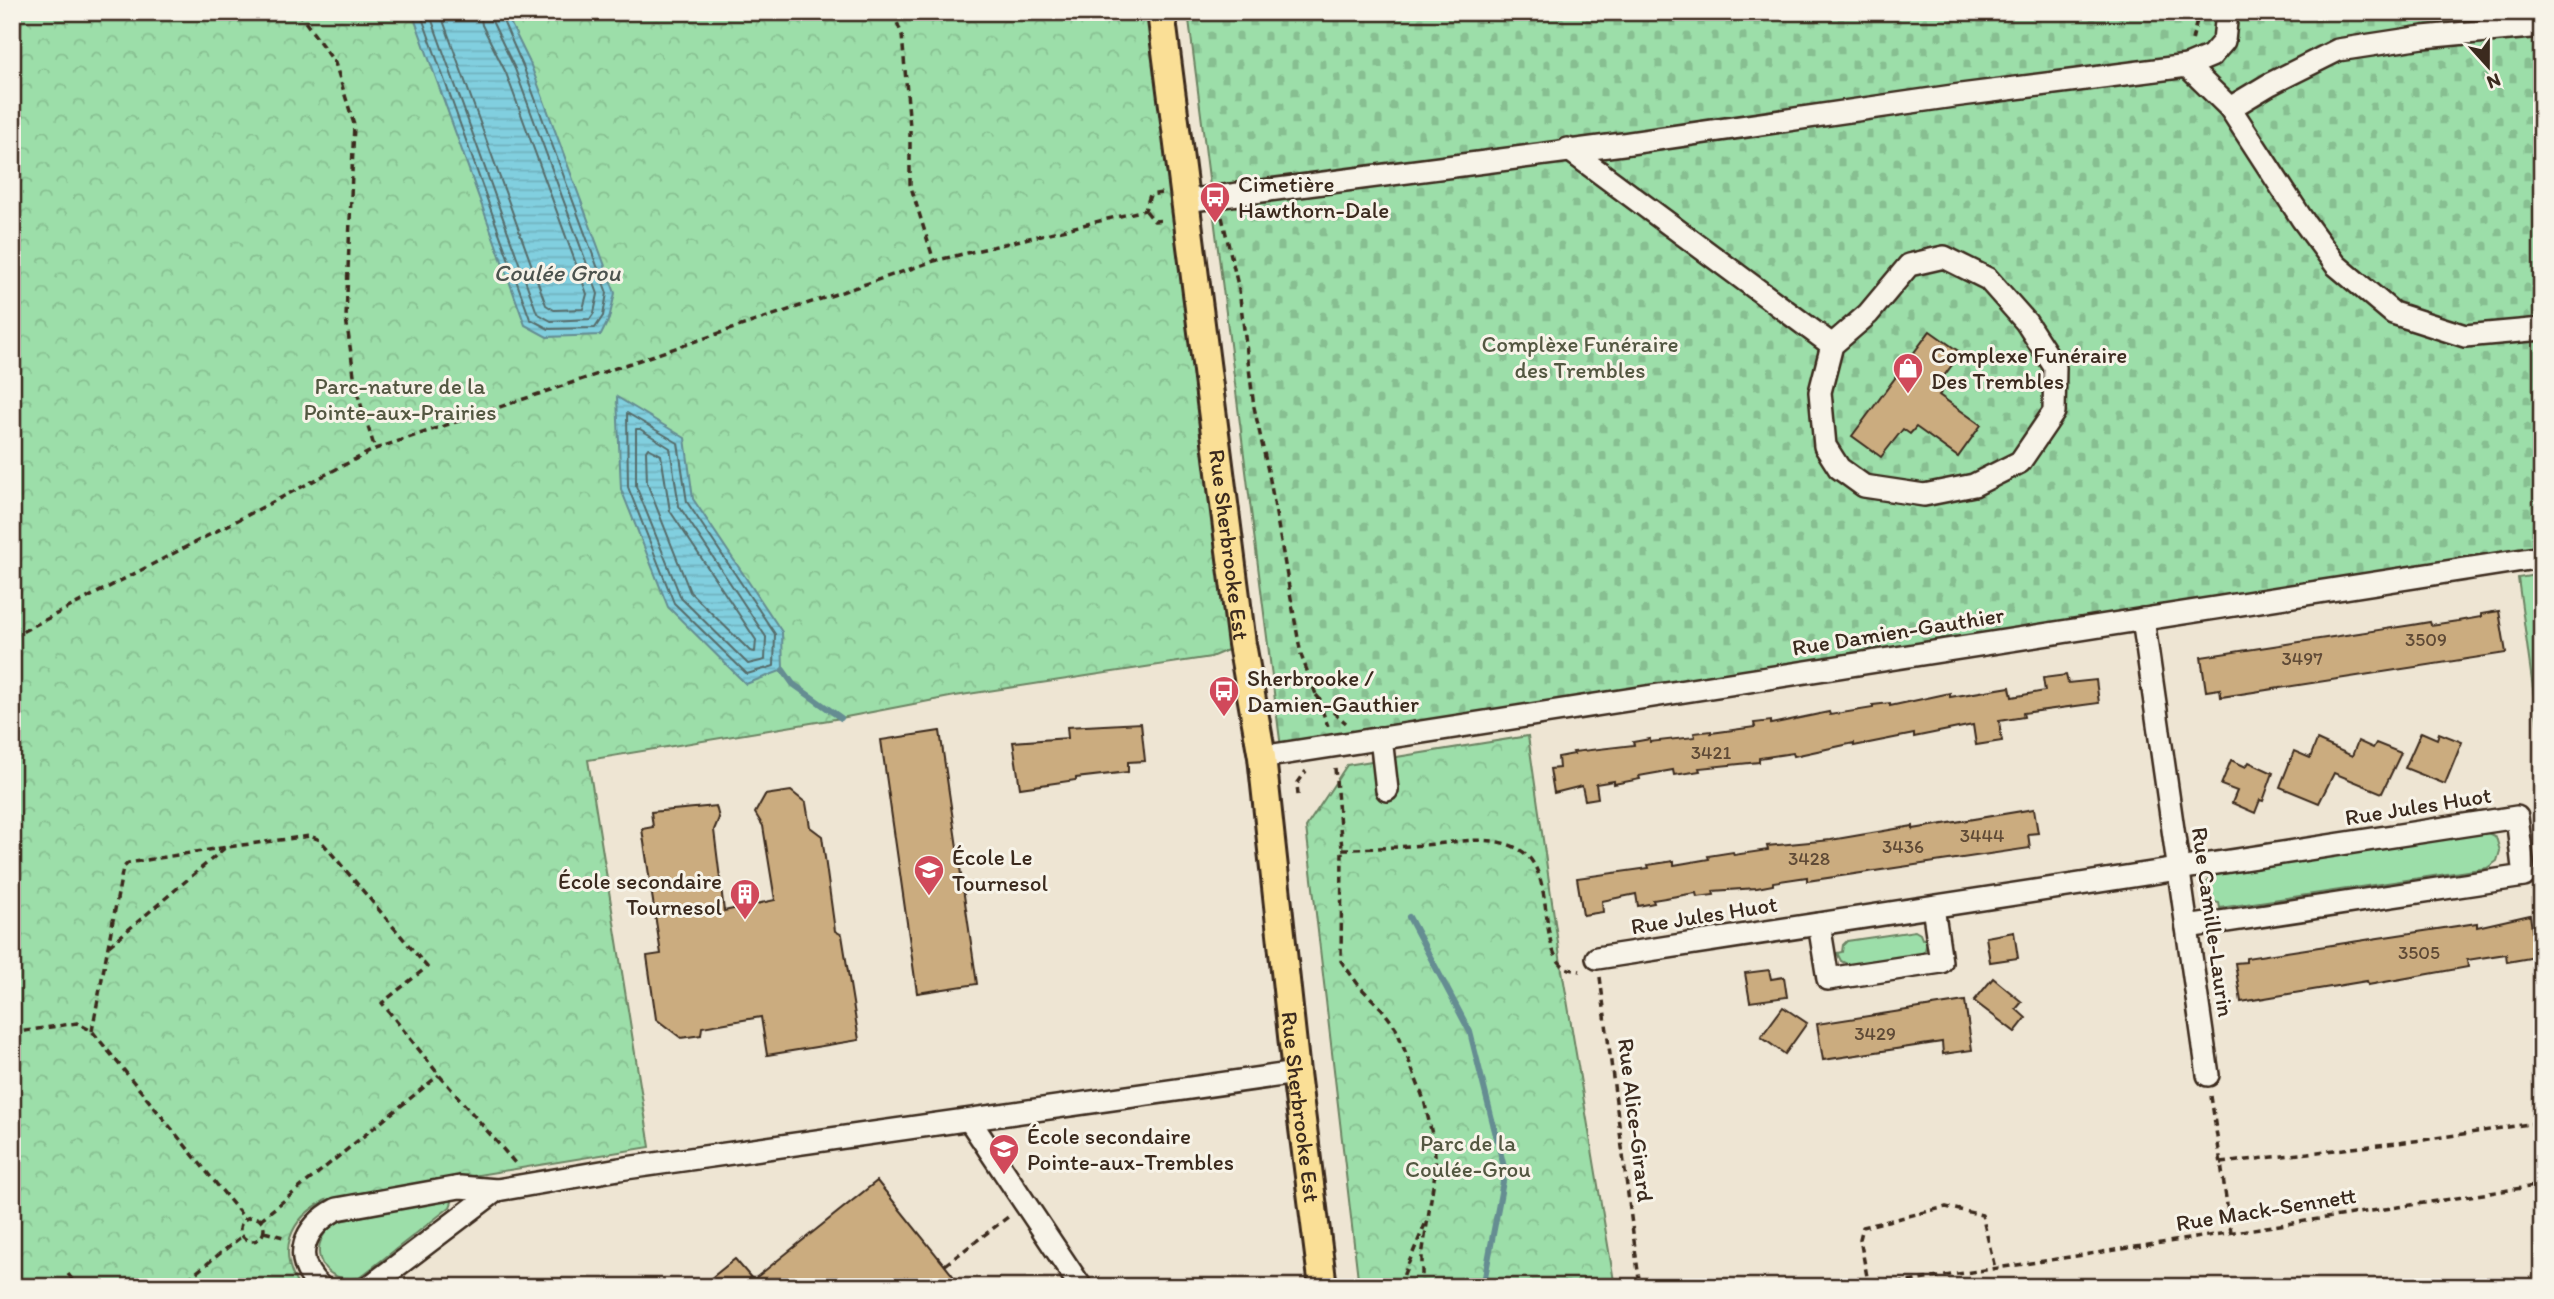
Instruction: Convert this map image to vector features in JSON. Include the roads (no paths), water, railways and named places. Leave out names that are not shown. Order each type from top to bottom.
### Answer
[{"type":"main road","name":"Rue Sherbrooke Est","points":[[1161,12],[1242,644],[1262,757],[1296,1073],[1323,1287]]},
{"type":"street","points":[[1185,201],[2187,66],[2211,56],[2224,41],[2227,12]]},
{"type":"street","points":[[2230,108],[2270,84],[2338,50],[2423,37],[2542,26]]},
{"type":"street","points":[[2187,66],[2230,108],[2302,219],[2336,265],[2393,313],[2465,336],[2542,330]]},
{"type":"street","points":[[1567,149],[1832,345]]},
{"type":"street","points":[[1944,257],[1988,279],[2026,321],[2055,368],[2053,412],[2020,462],[1974,485],[1924,495],[1864,486],[1839,468],[1825,446],[1820,392],[1832,345],[1868,314],[1909,265],[1944,257]]},
{"type":"street","name":"Rue Damien-Gauthier","points":[[1262,757],[2542,556]]},
{"type":"street","name":"Rue Camille-Laurin","points":[[2143,619],[2208,1075]]},
{"type":"street","points":[[1381,738],[1387,790]]},
{"type":"street","name":"Rue Jules Huot","points":[[1589,964],[1819,924],[2516,817],[2524,876],[2187,927]]},
{"type":"street","points":[[1819,924],[1828,979],[1941,962],[1933,906]]},
{"type":"street","points":[[321,1287],[307,1269],[304,1253],[306,1240],[312,1226],[338,1209],[460,1187],[497,1190],[619,1169],[1296,1073]]},
{"type":"street","points":[[970,1121],[1081,1287]]},
{"type":"street","points":[[369,1287],[497,1190]]},
{"type":"water","name":"Coulée Grou","points":[[412,12],[505,12],[530,63],[615,293],[609,319],[601,335],[547,337],[525,325]]},
{"type":"water","points":[[617,397],[685,438],[693,499],[782,632],[783,670],[746,684],[668,607],[621,489]]},
{"type":"waterway","name":"Coulée Grou","points":[[783,670],[793,684],[841,718]]},
{"type":"waterway","name":"Coulée Grou","points":[[1409,917],[1470,1032],[1505,1171],[1485,1277],[1486,1287]]},
{"type":"place","name":"Cimetière Hawthorn-Dale","points":[[1215,224]]},
{"type":"place","name":"Complexe Funéraire Des Trembles","points":[[1908,395]]},
{"type":"place","name":"Sherbrooke / Damien-Gauthier","points":[[1224,718]]},
{"type":"place","name":"École Le Tournesol","points":[[929,897]]},
{"type":"place","name":"École secondaire Tournesol","points":[[745,921]]},
{"type":"place","name":"École secondaire Pointe-aux-Trembles","points":[[1004,1176]]},
{"type":"park label","name":"Complèxe Funéraire des Trembles","points":[[1580,357]]},
{"type":"park label","name":"Parc-nature de la Pointe-aux-Prairies","points":[[400,399]]},
{"type":"park label","name":"Parc de la Coulée-Grou","points":[[1468,1156]]}]
